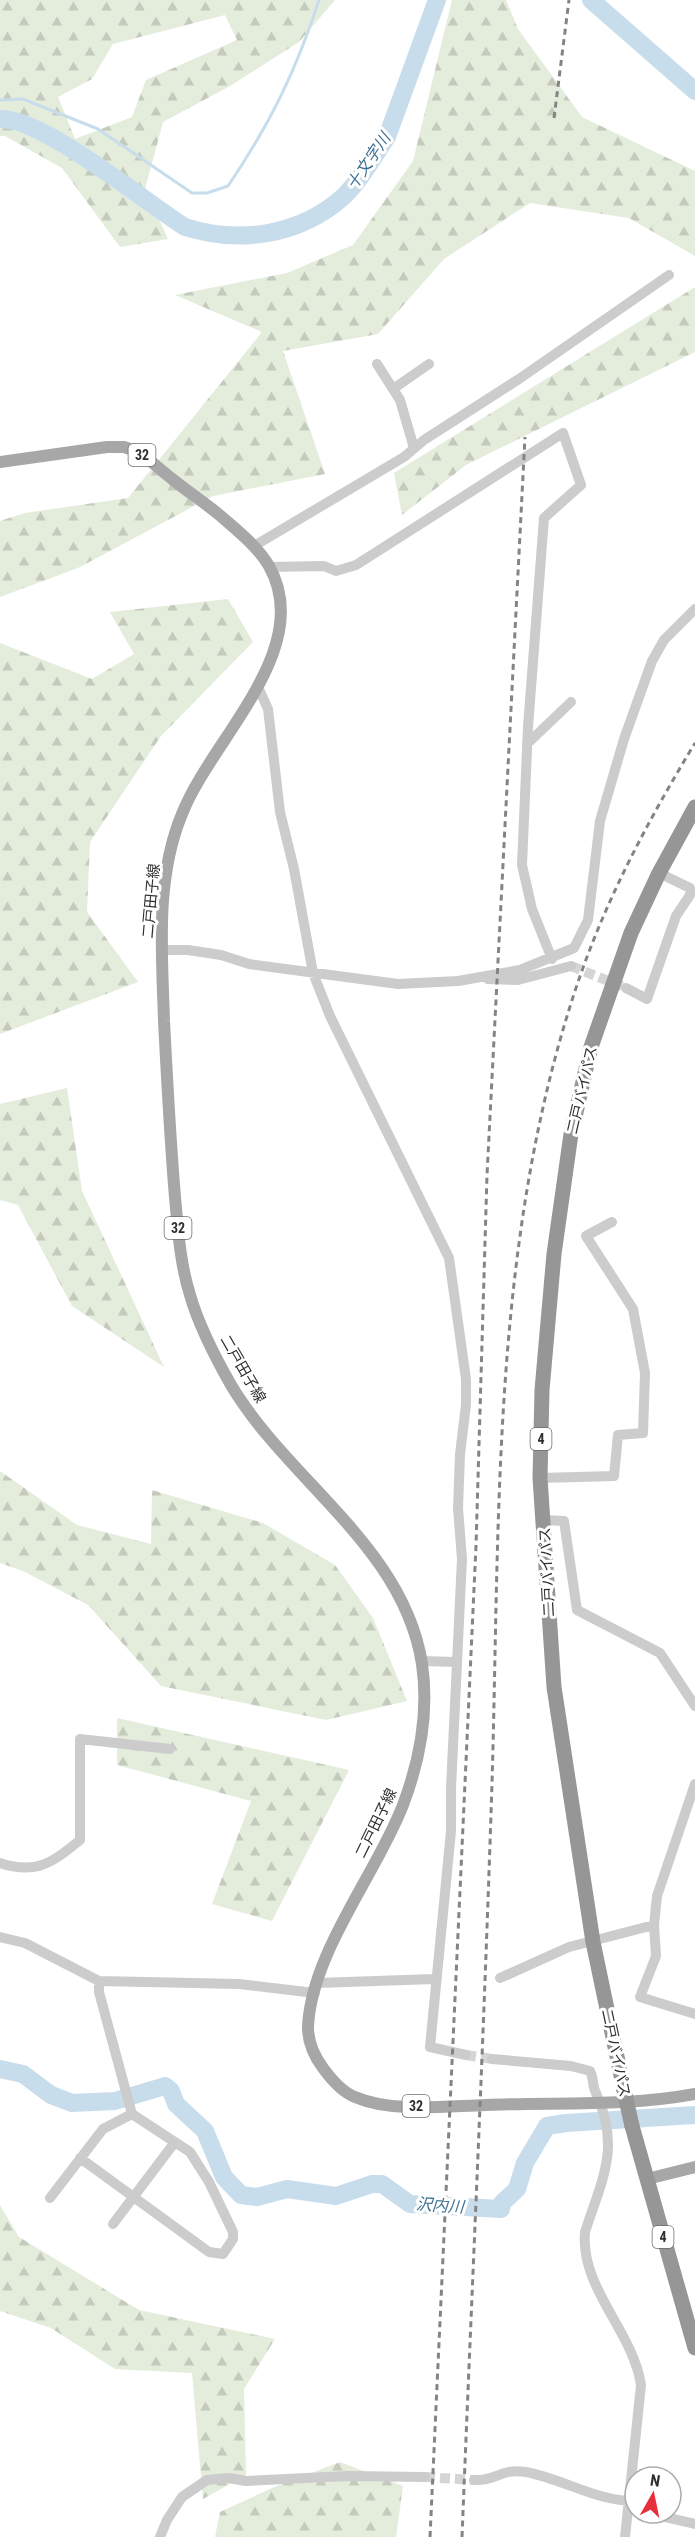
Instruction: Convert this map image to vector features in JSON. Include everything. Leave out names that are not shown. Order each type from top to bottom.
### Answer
[{"type":"highway","name":"二戸バイパス","points":[[695,807],[659,873],[631,933],[591,1047],[571,1134],[553,1266],[542,1390],[540,1478],[554,1687],[593,1942],[633,2126],[695,2348]]},
{"type":"main road","name":"二戸田子線","points":[[0,462],[107,447],[124,447],[136,451],[215,511],[254,546],[270,567],[280,596],[282,623],[278,645],[258,687],[220,744],[183,811],[174,836],[165,881],[162,950],[171,1144],[182,1262],[189,1294],[216,1355],[243,1402],[357,1534],[396,1589],[412,1626],[421,1661],[424,1692],[422,1732],[414,1773],[400,1812],[349,1908],[316,1988],[308,2028],[310,2042],[329,2077],[351,2096],[378,2103],[430,2107],[602,2103],[657,2101],[695,2094]]},
{"type":"main road","points":[[647,2179],[695,2167]]},
{"type":"street","points":[[254,546],[293,521],[370,479],[669,275]]},
{"type":"street","points":[[377,364],[400,400],[414,448]]},
{"type":"street","points":[[393,389],[429,364]]},
{"type":"street","points":[[270,567],[324,566],[336,571],[356,565],[563,433],[581,485],[544,518],[527,744],[522,865],[532,909],[552,959]]},
{"type":"street","points":[[162,950],[221,955],[249,964],[398,984],[472,978],[520,970],[552,959],[574,948],[588,920],[600,821],[618,757],[652,661],[664,640],[695,609]]},
{"type":"street","points":[[258,687],[268,709],[280,812],[294,869],[313,973],[330,1016],[449,1258],[466,1379],[465,1431],[460,1454],[458,1508],[462,1560],[450,1788],[452,1831],[447,1899],[435,1979],[437,1994],[430,2047],[466,2055]]},
{"type":"street","points":[[527,744],[571,702]]},
{"type":"street","points":[[626,988],[647,999],[676,916],[690,895],[690,888],[659,873]]},
{"type":"street","points":[[472,978],[518,980],[571,966]]},
{"type":"street","points":[[540,1478],[614,1476],[618,1435],[643,1433],[645,1373],[633,1309],[586,1236],[612,1222]]},
{"type":"street","points":[[544,1520],[564,1521],[577,1610],[660,1653],[695,1706]]},
{"type":"street","points":[[421,1661],[457,1662]]},
{"type":"street","points":[[0,1863],[20,1870],[48,1864],[80,1840],[80,1739],[171,1749]]},
{"type":"street","points":[[695,1784],[657,1896],[654,1925],[656,1956],[640,1997],[695,2014]]},
{"type":"street","points":[[500,1978],[569,1947],[654,1925]]},
{"type":"street","points":[[0,1937],[25,1943],[99,1981],[316,1988],[435,1979]]},
{"type":"street","points":[[80,2158],[209,2252],[223,2254],[233,2239],[233,2232],[209,2182],[190,2152],[132,2114],[99,1992],[99,1981]]},
{"type":"street","points":[[492,2059],[572,2066],[590,2071],[594,2091],[602,2103],[610,2150],[585,2232],[584,2245],[586,2261],[593,2278],[638,2366],[640,2385],[633,2465]]},
{"type":"street","points":[[50,2198],[103,2129],[132,2114]]},
{"type":"street","points":[[113,2224],[175,2142]]},
{"type":"street","points":[[474,2480],[489,2481],[502,2471],[526,2472],[562,2481],[623,2505]]},
{"type":"street","points":[[160,2537],[166,2520],[182,2497],[207,2480],[229,2478],[246,2481],[348,2476],[425,2477]]},
{"type":"green space","points":[[0,0],[335,0],[299,42],[230,86],[163,122],[145,189],[168,239],[120,247],[62,168],[5,136],[0,136]],"holes":[[[225,15],[237,40],[146,80],[132,117],[75,139],[58,97],[92,79],[113,44]]]},
{"type":"green space","points":[[452,0],[506,0],[518,29],[582,117],[695,171],[695,256],[629,218],[530,203],[444,259],[378,334],[283,351],[325,474],[213,496],[78,568],[0,597],[0,521],[25,513],[128,498],[262,332],[175,295],[287,273],[353,245],[413,161]]},
{"type":"green space","points":[[695,287],[695,352],[466,465],[402,515],[394,473]]},
{"type":"green space","points":[[228,599],[253,642],[161,736],[90,842],[87,912],[138,982],[0,1034],[0,643],[92,679],[134,654],[110,612]]},
{"type":"green space","points":[[67,1088],[82,1191],[164,1367],[72,1306],[18,1205],[0,1200],[0,1104]]},
{"type":"green space","points":[[0,1471],[77,1525],[151,1544],[152,1490],[263,1523],[335,1565],[373,1618],[407,1701],[326,1720],[161,1686],[88,1605],[23,1571],[0,1563]]},
{"type":"green space","points":[[117,1718],[349,1770],[272,1921],[212,1904],[251,1801],[117,1765]]},
{"type":"green space","points":[[0,2205],[19,2237],[139,2310],[275,2339],[244,2389],[246,2475],[203,2499],[192,2373],[115,2369],[51,2328],[0,2311]]},
{"type":"green space","points":[[340,2462],[403,2486],[396,2537],[215,2537],[220,2512],[272,2488]]},
{"type":"waterway","points":[[0,100],[23,99],[98,129],[192,193],[207,193],[228,186],[257,141],[291,74],[319,0]]},
{"type":"waterway","name":"十文字川","points":[[0,119],[18,122],[66,146],[185,227],[226,235],[268,233],[288,228],[307,221],[343,197],[361,176],[387,137],[437,0]]},
{"type":"waterway","name":"十文字川","points":[[591,0],[695,91]]},
{"type":"waterway","name":"沢内川","points":[[0,2069],[23,2074],[51,2095],[72,2103],[115,2101],[165,2086],[171,2091],[176,2104],[205,2131],[224,2177],[241,2195],[257,2197],[287,2189],[336,2196],[372,2184],[382,2184],[410,2204],[501,2209],[502,2203],[517,2189],[525,2163],[547,2126],[695,2115]]},
{"type":"tunnel","points":[[571,966],[626,988]]},
{"type":"tunnel","points":[[466,2055],[492,2059]]},
{"type":"tunnel","points":[[425,2477],[474,2480]]},
{"type":"railway","points":[[554,118],[569,0]]},
{"type":"railway","points":[[430,2537],[476,1546],[487,1175],[525,437]]},
{"type":"railway","points":[[462,2537],[489,1877],[500,1480],[505,1379],[515,1278],[529,1178],[550,1079],[578,982],[602,919],[630,859],[695,743]]}]
